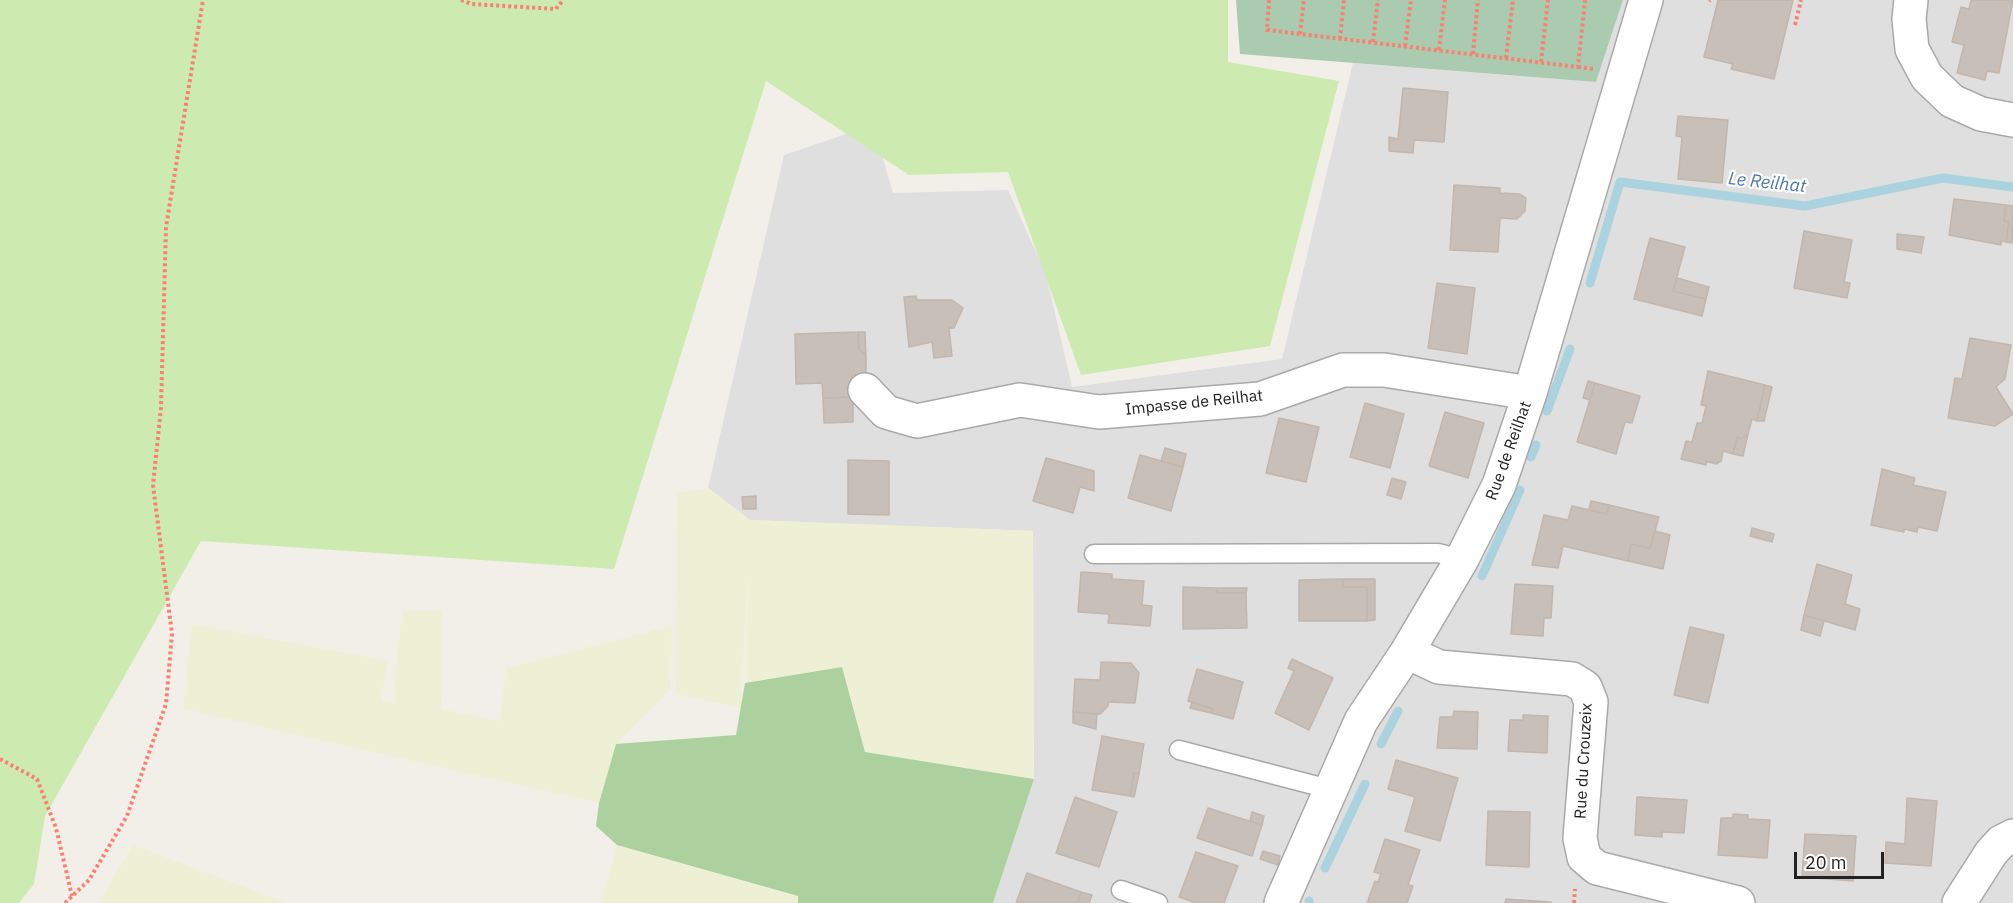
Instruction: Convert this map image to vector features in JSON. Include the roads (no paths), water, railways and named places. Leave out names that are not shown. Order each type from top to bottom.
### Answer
[{"type":"street","name":"Rue de Reilhat","points":[[1281,903],[1329,789],[1361,721],[1407,652],[1462,559],[1500,484],[1530,393],[1646,0]]},
{"type":"street","points":[[1911,0],[1909,19],[1912,49],[1927,77],[1952,101],[1981,114],[2013,120]]},
{"type":"street","name":"Impasse de Reilhat","points":[[865,390],[886,412],[917,421],[1020,400],[1100,412],[1260,399],[1343,370],[1384,370],[1530,393]]},
{"type":"street","name":"Rue du Crouzeix","points":[[1407,652],[1439,667],[1572,679],[1585,687],[1591,702],[1580,838],[1584,857],[1597,868],[1738,903]]},
{"type":"street","points":[[1959,903],[1991,853],[2001,842],[2013,836]]},
{"type":"lane","points":[[1094,554],[1438,553],[1462,559]]},
{"type":"lane","points":[[1179,750],[1329,789]]},
{"type":"lane","points":[[1121,890],[1158,903]]},
{"type":"waterway","name":"Le Reilhat","points":[[1590,283],[1620,182],[1805,206],[1943,178],[2013,187]]},
{"type":"waterway","name":"Le Reilhat","points":[[1547,411],[1570,349]]},
{"type":"waterway","name":"Le Reilhat","points":[[1531,457],[1536,445]]},
{"type":"waterway","name":"Le Reilhat","points":[[1482,576],[1520,490]]},
{"type":"waterway","name":"Le Reilhat","points":[[1381,744],[1398,711]]},
{"type":"waterway","name":"Le Reilhat","points":[[1325,868],[1365,784]]}]
